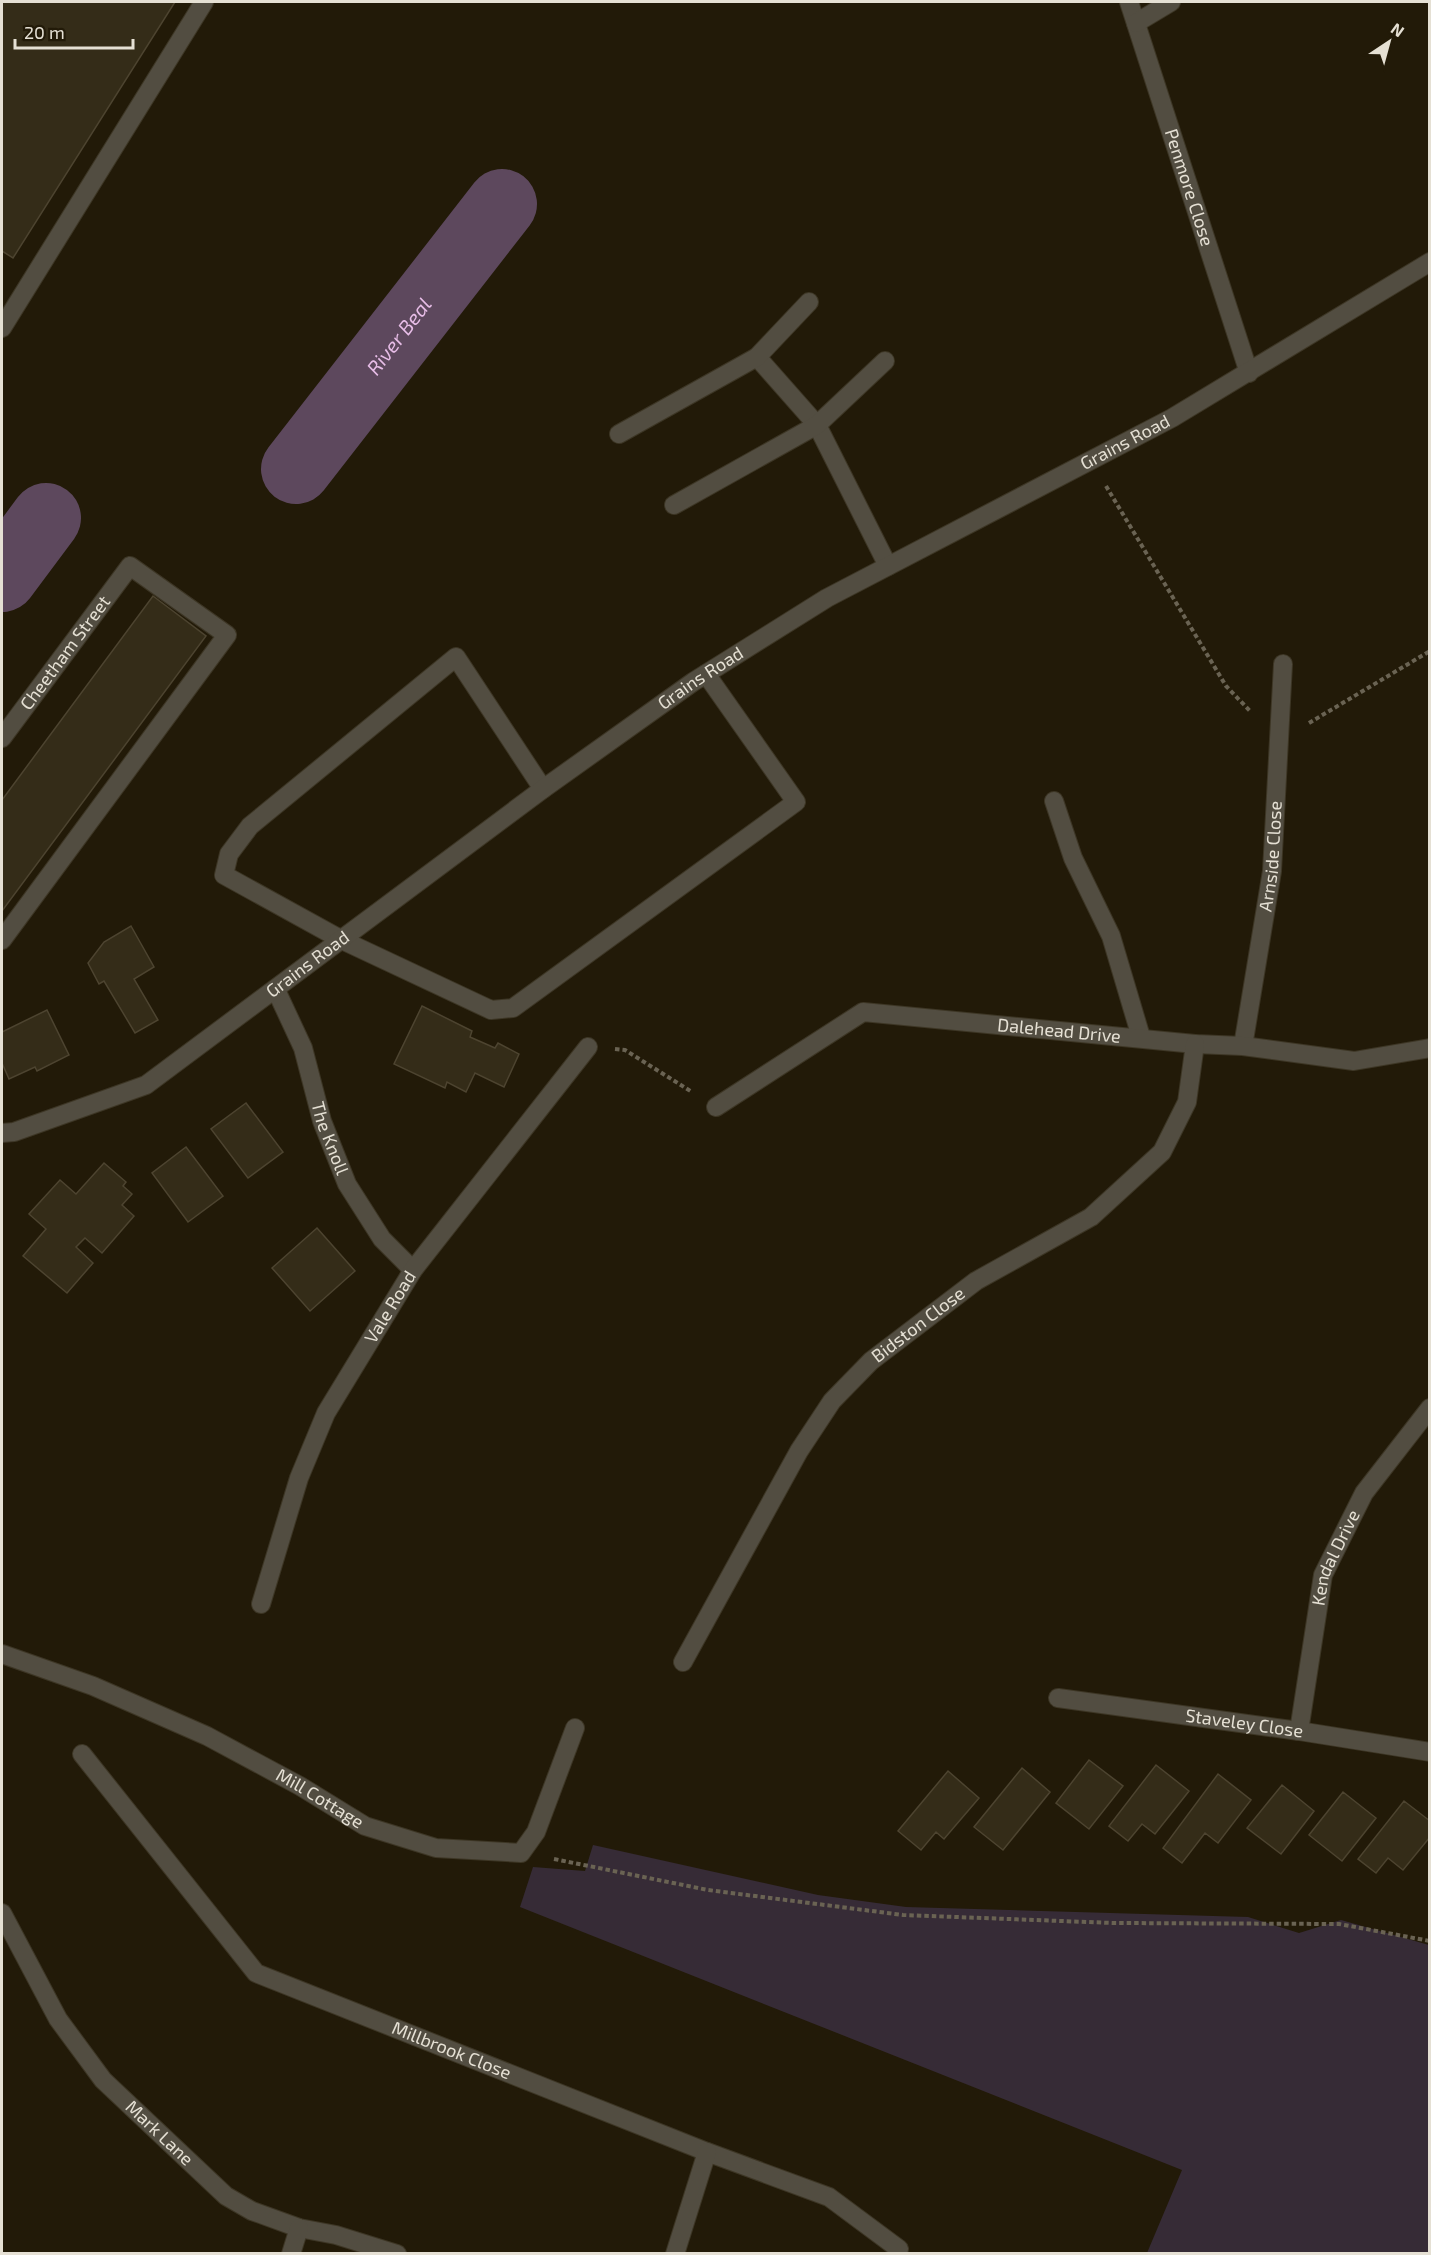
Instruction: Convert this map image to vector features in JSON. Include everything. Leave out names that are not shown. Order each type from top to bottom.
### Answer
[{"type":"street","points":[[2,328],[204,2]]},
{"type":"street","name":"Penmore Close","points":[[1129,2],[1249,373]]},
{"type":"street","points":[[1136,23],[1171,2]]},
{"type":"street","name":"Grains Road","points":[[2,1133],[14,1132],[146,1085],[543,789],[706,674],[827,598],[1090,460],[1249,373],[1430,262]]},
{"type":"street","points":[[619,434],[757,357],[809,302]]},
{"type":"street","points":[[757,357],[817,424],[888,566]]},
{"type":"street","points":[[674,505],[817,424],[885,361]]},
{"type":"street","name":"Cheetham Street","points":[[2,738],[130,566],[227,635],[2,939]]},
{"type":"street","points":[[543,789],[456,657],[250,826],[229,854],[224,875],[342,940],[490,1010],[513,1008],[796,802],[706,674]]},
{"type":"street","name":"Arnside Close","points":[[1243,1046],[1272,871],[1283,664]]},
{"type":"street","points":[[1054,801],[1073,858],[1111,936],[1141,1037]]},
{"type":"street","name":"The Knoll","points":[[276,990],[303,1048],[322,1121],[347,1184],[382,1239],[413,1270]]},
{"type":"street","name":"Dalehead Drive","points":[[716,1107],[863,1012],[1195,1044],[1243,1046],[1354,1061],[1430,1047]]},
{"type":"street","name":"Bidston Close","points":[[682,1662],[799,1451],[832,1401],[871,1361],[976,1281],[1091,1217],[1162,1152],[1187,1102],[1195,1044]]},
{"type":"street","name":"Vale Road","points":[[261,1604],[299,1478],[326,1413],[413,1270],[588,1047]]},
{"type":"street","name":"Kendal Drive","points":[[1299,1731],[1323,1575],[1364,1493],[1430,1408]]},
{"type":"street","name":"Mill Cottage","points":[[2,1654],[93,1686],[207,1736],[300,1786],[365,1826],[436,1848],[521,1853]]},
{"type":"street","name":"Staveley Close","points":[[1058,1698],[1299,1731],[1430,1752]]},
{"type":"street","points":[[521,1853],[536,1832],[575,1728]]},
{"type":"street","name":"Millbrook Close","points":[[82,1754],[256,1973],[707,2152],[829,2197],[899,2249]]},
{"type":"street","name":"Mark Lane","points":[[2,1913],[58,2019],[103,2080],[226,2196],[252,2211],[298,2228],[336,2235],[397,2253]]},
{"type":"street","points":[[675,2253],[707,2152]]},
{"type":"street","points":[[291,2253],[298,2228]]},
{"type":"path","points":[[1090,460],[1226,686],[1278,741],[1430,651]]},
{"type":"path","points":[[588,1047],[625,1050],[716,1107]]},
{"type":"path","points":[[521,1853],[708,1890],[903,1916],[1114,1923],[1339,1924],[1430,1941]]},
{"type":"shaded area","points":[[593,1845],[818,1895],[906,1907],[1248,1917],[1299,1933],[1341,1920],[1429,1945],[1429,2253],[1147,2253],[1182,2170],[520,1907],[533,1867],[585,1871]]},
{"type":"building","points":[[2,2],[175,2],[13,258],[2,251]]},
{"type":"building","points":[[153,596],[206,636],[2,911],[2,800]]},
{"type":"building","points":[[131,926],[154,967],[134,979],[158,1020],[135,1033],[104,981],[99,984],[88,963],[104,942]]},
{"type":"building","points":[[422,1006],[472,1031],[470,1037],[495,1048],[498,1043],[519,1054],[504,1087],[475,1073],[466,1092],[447,1082],[445,1088],[394,1064]]},
{"type":"building","points":[[47,1010],[69,1055],[37,1071],[35,1067],[9,1079],[2,1063],[2,1032]]},
{"type":"building","points":[[246,1103],[283,1152],[248,1178],[211,1129]]},
{"type":"building","points":[[186,1147],[223,1196],[188,1222],[152,1173]]},
{"type":"building","points":[[104,1163],[126,1182],[123,1186],[132,1194],[122,1205],[134,1216],[102,1253],[85,1238],[76,1247],[93,1263],[67,1293],[23,1256],[46,1229],[29,1214],[60,1180],[76,1194]]},
{"type":"building","points":[[317,1228],[355,1271],[310,1311],[272,1268]]},
{"type":"building","points":[[1089,1760],[1123,1786],[1089,1829],[1056,1803]]},
{"type":"building","points":[[1156,1765],[1189,1791],[1155,1834],[1142,1824],[1128,1841],[1109,1826]]},
{"type":"building","points":[[1022,1768],[1050,1792],[1003,1850],[974,1827]]},
{"type":"building","points":[[948,1771],[979,1798],[944,1839],[936,1832],[921,1850],[898,1831]]},
{"type":"building","points":[[1218,1774],[1251,1800],[1218,1843],[1205,1833],[1182,1863],[1163,1848]]},
{"type":"building","points":[[1282,1785],[1314,1811],[1281,1854],[1247,1828]]},
{"type":"building","points":[[1343,1792],[1376,1818],[1342,1861],[1309,1835]]},
{"type":"building","points":[[1404,1801],[1430,1821],[1430,1837],[1403,1870],[1388,1858],[1376,1873],[1358,1859]]},
{"type":"waterway","name":"River Beal","points":[[296,469],[502,204]]},
{"type":"waterway","name":"River Beal","points":[[2,577],[46,518]]}]
